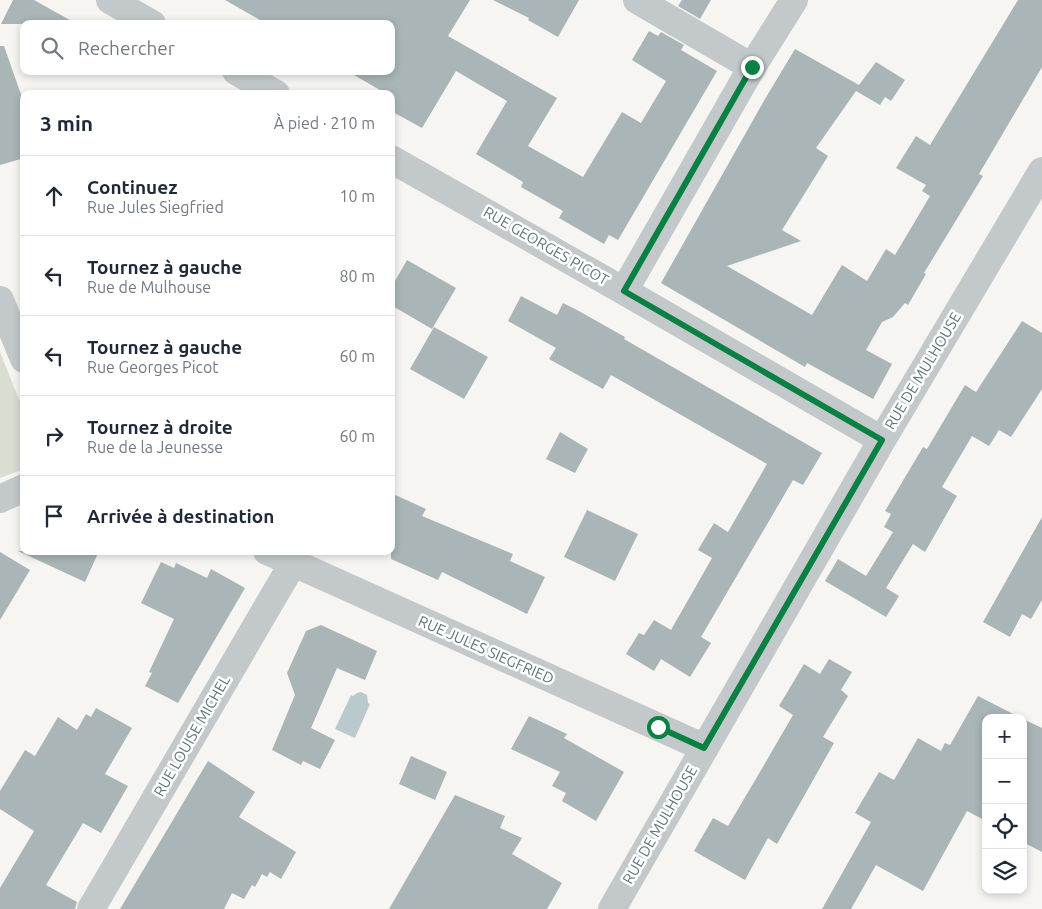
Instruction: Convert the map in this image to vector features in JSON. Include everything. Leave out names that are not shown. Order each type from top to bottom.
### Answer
[{"type":"street","points":[[110,0],[145,20]]},
{"type":"street","points":[[638,0],[752,67]]},
{"type":"street","points":[[624,291],[752,67],[794,0]]},
{"type":"street","points":[[243,75],[269,90]]},
{"type":"street","name":"RUE GEORGES PICOT","points":[[395,161],[882,440]]},
{"type":"street","name":"RUE DE MULHOUSE","points":[[612,909],[882,440],[1042,171]]},
{"type":"street","points":[[0,300],[20,349]]},
{"type":"street","points":[[0,499],[20,490]]},
{"type":"street","name":"RUE JULES SIEGFRIED","points":[[276,555],[704,748]]},
{"type":"street","name":"RUE LOUISE MICHEL","points":[[91,909],[293,563]]},
{"type":"shaded area","points":[[0,352],[20,402],[20,470],[0,478]]},
{"type":"shaded area","points":[[361,692],[367,695],[368,703],[370,704],[355,738],[335,729],[351,695],[353,696]]},
{"type":"building","points":[[13,0],[34,0],[70,20],[20,20],[20,24],[1,24]]},
{"type":"building","points":[[225,0],[470,0],[448,36],[557,98],[528,146],[583,177],[622,112],[641,123],[666,81],[632,60],[649,31],[658,36],[661,32],[684,45],[681,50],[717,71],[618,240],[609,235],[604,244],[559,218],[563,211],[521,187],[523,182],[476,154],[507,101],[456,71],[422,128],[395,113],[395,90],[380,90],[354,75],[395,75],[395,20],[260,20]]},
{"type":"building","points":[[493,0],[579,0],[558,37],[528,20],[529,18]]},
{"type":"building","points":[[682,0],[711,0],[700,19],[678,6]]},
{"type":"building","points":[[1018,0],[1042,0],[1042,67],[979,174],[983,176],[924,273],[926,274],[908,305],[905,303],[893,317],[882,322],[866,350],[892,364],[873,399],[807,363],[805,367],[661,283],[795,49],[859,85],[876,62],[905,80],[891,101],[885,97],[880,105],[856,91],[816,148],[828,156],[782,230],[801,241],[727,266],[812,315],[842,265],[867,281],[886,249],[895,255],[930,196],[922,191],[926,185],[896,168],[916,136],[930,145]]},
{"type":"building","points":[[0,46],[4,46],[20,92],[20,159],[0,165]]},
{"type":"building","points":[[407,260],[456,288],[432,329],[395,307],[395,281]]},
{"type":"building","points":[[521,296],[557,315],[563,303],[577,310],[822,453],[803,485],[793,480],[701,637],[711,643],[690,677],[661,659],[654,671],[626,654],[639,633],[644,635],[654,620],[671,630],[712,558],[698,550],[714,523],[728,532],[767,464],[611,375],[603,389],[549,359],[556,348],[508,321]]},
{"type":"building","points":[[1022,321],[1042,333],[1042,389],[1011,437],[999,430],[989,446],[972,436],[942,487],[957,496],[925,552],[913,544],[886,588],[899,596],[886,617],[825,581],[838,559],[866,576],[893,532],[884,527],[891,514],[885,511],[923,447],[927,449],[965,385],[976,392]]},
{"type":"building","points":[[434,327],[488,357],[464,399],[410,369]]},
{"type":"building","points":[[560,432],[588,449],[575,473],[546,459]]},
{"type":"building","points":[[395,495],[426,509],[422,516],[513,554],[510,561],[545,577],[527,614],[442,572],[438,580],[391,559],[391,555],[395,555]]},
{"type":"building","points":[[587,510],[638,534],[615,581],[564,557]]},
{"type":"building","points":[[1042,517],[1042,600],[1031,619],[1022,614],[1010,637],[983,622]]},
{"type":"building","points":[[0,552],[30,570],[0,620]]},
{"type":"building","points":[[27,555],[97,555],[85,582]]},
{"type":"building","points":[[161,562],[174,568],[176,563],[207,578],[211,569],[245,588],[178,703],[145,686],[152,673],[149,672],[174,619],[141,603]]},
{"type":"building","points":[[321,625],[377,651],[365,680],[337,668],[311,728],[335,740],[320,769],[303,761],[301,765],[272,750],[295,695],[287,673],[306,631]]},
{"type":"building","points":[[829,659],[852,672],[841,690],[848,696],[823,737],[834,743],[777,844],[768,838],[745,880],[694,851],[713,818],[728,826],[757,777],[793,715],[779,706],[804,664],[820,674]]},
{"type":"building","points":[[978,696],[1013,714],[982,714],[982,819],[967,811],[923,891],[876,865],[851,909],[822,909],[871,822],[855,813],[879,772],[894,780],[918,738],[941,751],[945,743],[950,745]]},
{"type":"building","points":[[96,708],[132,728],[105,774],[128,786],[101,833],[83,823],[46,885],[77,902],[75,909],[0,909],[0,888],[34,831],[0,809],[0,791],[25,750],[35,756],[58,717],[77,730],[86,714],[91,717]]},
{"type":"building","points":[[529,716],[567,734],[564,738],[624,772],[596,821],[562,801],[566,793],[552,786],[560,772],[511,749]]},
{"type":"building","points":[[1027,721],[1042,728],[1042,852],[1027,844]]},
{"type":"building","points":[[411,756],[447,772],[435,800],[399,784]]},
{"type":"building","points":[[208,761],[255,792],[239,817],[296,852],[281,879],[270,872],[267,877],[262,874],[255,887],[252,885],[244,899],[232,893],[224,909],[120,909]]},
{"type":"building","points":[[455,795],[505,816],[500,828],[522,838],[512,854],[562,883],[547,909],[389,909]]},
{"type":"route","points":[[658,727],[704,748],[882,440],[624,291],[752,67]]}]
